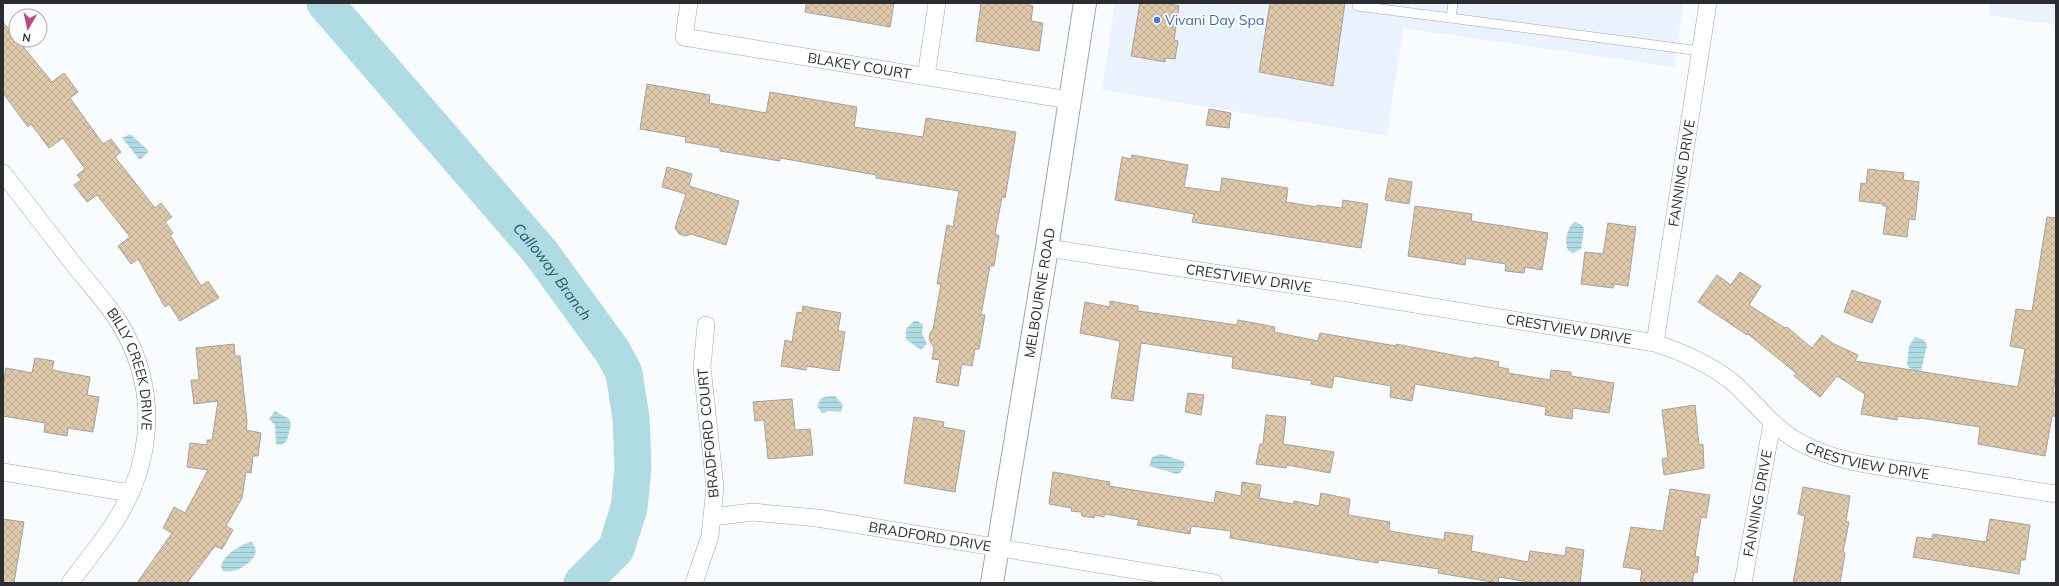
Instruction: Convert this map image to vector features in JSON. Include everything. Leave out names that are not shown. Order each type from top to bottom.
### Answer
[{"type":"street","name":"BLAKEY COURT","points":[[689,3],[684,37],[1069,100]]},
{"type":"street","points":[[926,76],[937,3]]},
{"type":"street","name":"MELBOURNE ROAD","points":[[992,583],[1047,248],[1085,3]]},
{"type":"street","name":"FANNING DRIVE","points":[[1655,343],[1708,3]]},
{"type":"street","name":"BILLY CREEK DRIVE","points":[[3,173],[120,324],[139,362],[147,402],[147,436],[142,460],[130,493],[116,517],[70,583]]},
{"type":"street","name":"CRESTVIEW DRIVE","points":[[1047,248],[1335,291],[1655,343],[1682,352],[1708,365],[1731,382],[1772,423],[1799,443],[1821,453],[1842,459],[2056,494]]},
{"type":"street","name":"BRADFORD COURT","points":[[706,325],[702,366],[715,487],[713,516]]},
{"type":"street","name":"FANNING DRIVE","points":[[1742,583],[1772,423]]},
{"type":"street","points":[[3,472],[130,493]]},
{"type":"street","name":"BRADFORD DRIVE","points":[[713,516],[752,512],[818,518],[1214,583]]},
{"type":"street","points":[[694,583],[710,536],[713,516]]},
{"type":"lane","points":[[1451,18],[1453,3]]},
{"type":"lane","points":[[1356,6],[1700,51]]},
{"type":"shaded area","points":[[1115,3],[1683,3],[1674,67],[1403,28],[1387,136],[1102,90]]},
{"type":"shaded area","points":[[1990,3],[2056,3],[2056,25],[1988,15]]},
{"type":"water","points":[[130,134],[149,151],[140,160],[122,138]]},
{"type":"water","points":[[1575,222],[1582,225],[1584,229],[1581,249],[1573,253],[1568,250],[1566,239],[1570,227]]},
{"type":"water","points":[[914,321],[918,321],[923,325],[922,334],[927,344],[921,350],[906,339],[906,329]]},
{"type":"water","points":[[1915,337],[1924,340],[1927,345],[1921,371],[1913,372],[1907,365],[1909,346]]},
{"type":"water","points":[[835,396],[843,405],[841,412],[830,411],[822,413],[817,406],[821,398]]},
{"type":"water","points":[[275,411],[289,419],[291,424],[287,441],[281,445],[276,444],[275,425],[269,419]]},
{"type":"water","points":[[1161,454],[1183,461],[1185,464],[1181,472],[1177,474],[1149,466],[1152,457]]},
{"type":"water","points":[[252,542],[256,552],[250,562],[236,570],[227,572],[223,571],[221,567],[222,563],[233,551],[238,547]]},
{"type":"building","points":[[806,3],[894,3],[890,27],[805,12]]},
{"type":"building","points":[[981,3],[1026,3],[1033,6],[1031,21],[1043,23],[1039,51],[976,41]]},
{"type":"building","name":"Vivani Day Spa","points":[[1140,3],[1165,3],[1179,6],[1174,40],[1178,41],[1175,59],[1165,58],[1165,62],[1131,56]]},
{"type":"building","points":[[1270,3],[1345,3],[1333,86],[1259,72]]},
{"type":"building","points":[[3,22],[8,28],[8,48],[24,48],[52,82],[64,73],[78,92],[70,98],[103,144],[111,139],[121,152],[115,157],[155,208],[161,203],[172,217],[165,222],[173,233],[170,235],[201,286],[208,281],[219,298],[180,321],[169,304],[165,307],[138,259],[131,264],[118,246],[130,237],[97,195],[87,202],[74,185],[81,180],[77,175],[85,169],[63,138],[49,148],[31,124],[28,127],[3,93]]},
{"type":"building","points":[[647,84],[710,95],[709,103],[766,113],[770,92],[857,107],[854,127],[923,137],[926,118],[1016,132],[1005,198],[1002,197],[995,234],[999,236],[994,266],[990,266],[981,315],[985,315],[979,349],[975,349],[972,366],[962,364],[958,386],[936,382],[940,360],[932,359],[934,348],[929,339],[930,333],[933,329],[941,284],[937,284],[947,225],[953,227],[959,191],[876,178],[876,175],[780,158],[780,161],[720,151],[720,148],[685,142],[686,137],[640,129]]},
{"type":"building","points":[[1209,109],[1231,113],[1229,128],[1206,125]]},
{"type":"building","points":[[1132,155],[1188,165],[1184,187],[1220,192],[1222,178],[1288,188],[1286,202],[1317,207],[1317,205],[1342,208],[1343,200],[1368,204],[1361,248],[1192,222],[1194,214],[1115,200],[1122,157],[1131,159]]},
{"type":"building","points":[[667,167],[692,174],[689,186],[739,201],[726,245],[691,234],[686,236],[679,234],[675,228],[686,194],[662,187]]},
{"type":"building","points":[[1868,169],[1904,173],[1903,180],[1919,182],[1915,220],[1909,219],[1907,237],[1883,234],[1887,206],[1883,206],[1883,204],[1859,201],[1861,183],[1866,184]]},
{"type":"building","points":[[1389,178],[1412,182],[1409,204],[1385,200]]},
{"type":"building","points":[[1415,206],[1472,214],[1471,221],[1548,233],[1542,270],[1525,267],[1524,273],[1505,271],[1506,264],[1466,258],[1465,265],[1408,256]]},
{"type":"building","points":[[2047,217],[2056,218],[2056,371],[2053,393],[2056,393],[2056,416],[2052,416],[2045,456],[1978,444],[1980,427],[1920,418],[1898,416],[1897,420],[1861,414],[1865,394],[1837,376],[1820,397],[1794,376],[1796,373],[1748,334],[1747,335],[1698,302],[1717,275],[1731,285],[1740,272],[1761,286],[1749,305],[1785,328],[1787,327],[1812,348],[1822,335],[1832,343],[1858,355],[1855,361],[2018,387],[2025,349],[2010,346],[2016,309],[2032,311]]},
{"type":"building","points":[[1608,223],[1636,227],[1628,286],[1614,284],[1613,288],[1581,284],[1585,252],[1603,254]]},
{"type":"building","points":[[1852,290],[1881,301],[1872,323],[1844,312]]},
{"type":"building","points":[[1110,301],[1138,306],[1138,311],[1237,325],[1238,320],[1275,327],[1274,332],[1318,341],[1320,333],[1396,346],[1396,344],[1473,359],[1474,357],[1499,362],[1498,367],[1509,369],[1508,373],[1550,380],[1551,370],[1571,372],[1571,376],[1614,383],[1609,413],[1573,408],[1572,419],[1545,415],[1546,407],[1415,384],[1412,401],[1390,397],[1391,386],[1334,376],[1332,388],[1311,384],[1312,381],[1232,368],[1233,357],[1141,343],[1133,401],[1111,398],[1120,341],[1080,333],[1085,302],[1110,307]]},
{"type":"building","points":[[803,306],[841,313],[838,331],[845,332],[839,371],[807,366],[806,370],[781,366],[785,340],[792,342],[797,312],[802,313]]},
{"type":"building","points":[[234,344],[235,356],[240,356],[247,422],[246,430],[261,433],[258,456],[253,456],[251,473],[246,472],[242,498],[226,526],[233,530],[222,549],[215,546],[187,583],[137,583],[172,533],[163,528],[174,507],[185,513],[208,470],[187,467],[190,443],[207,445],[207,440],[212,440],[218,401],[194,404],[191,380],[199,380],[196,348]]},
{"type":"building","points":[[35,358],[54,361],[52,370],[90,377],[87,395],[99,397],[93,432],[68,428],[67,436],[44,432],[45,423],[3,416],[3,385],[6,368],[32,373]]},
{"type":"building","points":[[1188,393],[1204,395],[1201,415],[1185,412]]},
{"type":"building","points":[[792,399],[795,430],[810,429],[813,455],[768,459],[764,420],[755,421],[753,402]]},
{"type":"building","points":[[1695,405],[1699,445],[1703,444],[1704,468],[1664,475],[1662,459],[1668,458],[1662,410]]},
{"type":"building","points":[[1266,415],[1286,417],[1283,444],[1334,452],[1330,473],[1287,465],[1286,468],[1256,464],[1260,444],[1263,444]]},
{"type":"building","points":[[914,417],[944,422],[943,427],[965,431],[955,492],[904,483]]},
{"type":"building","points":[[1053,472],[1110,482],[1109,486],[1214,503],[1216,491],[1241,496],[1242,482],[1261,485],[1259,498],[1293,504],[1294,501],[1319,506],[1321,493],[1350,499],[1348,515],[1390,522],[1389,531],[1444,540],[1445,532],[1473,536],[1471,551],[1528,562],[1530,551],[1565,556],[1566,547],[1584,550],[1580,583],[1535,583],[1499,577],[1498,583],[1438,573],[1439,569],[1379,560],[1378,563],[1230,538],[1231,531],[1191,526],[1190,534],[1137,525],[1139,520],[1105,514],[1104,517],[1095,515],[1094,518],[1082,516],[1081,512],[1071,511],[1072,508],[1049,504]]},
{"type":"building","points":[[1803,487],[1850,496],[1846,521],[1849,522],[1843,552],[1845,553],[1840,583],[1793,583],[1805,516],[1798,514]]},
{"type":"building","points":[[1670,489],[1710,495],[1706,518],[1701,517],[1695,556],[1699,557],[1697,573],[1694,572],[1692,583],[1640,583],[1642,570],[1623,567],[1631,527],[1663,531]]},
{"type":"building","points":[[3,519],[24,522],[14,583],[3,583]]},
{"type":"building","points":[[1990,519],[2030,525],[2025,560],[2021,560],[2019,574],[1913,557],[1917,537],[1932,539],[1933,534],[1986,542]]},
{"type":"waterway","name":"Calloway Branch","points":[[325,3],[541,253],[613,352],[624,373],[631,418],[633,468],[629,508],[616,549],[582,583]]},
{"type":"place","name":"Vivani Day Spa","points":[[1157,20]]}]
